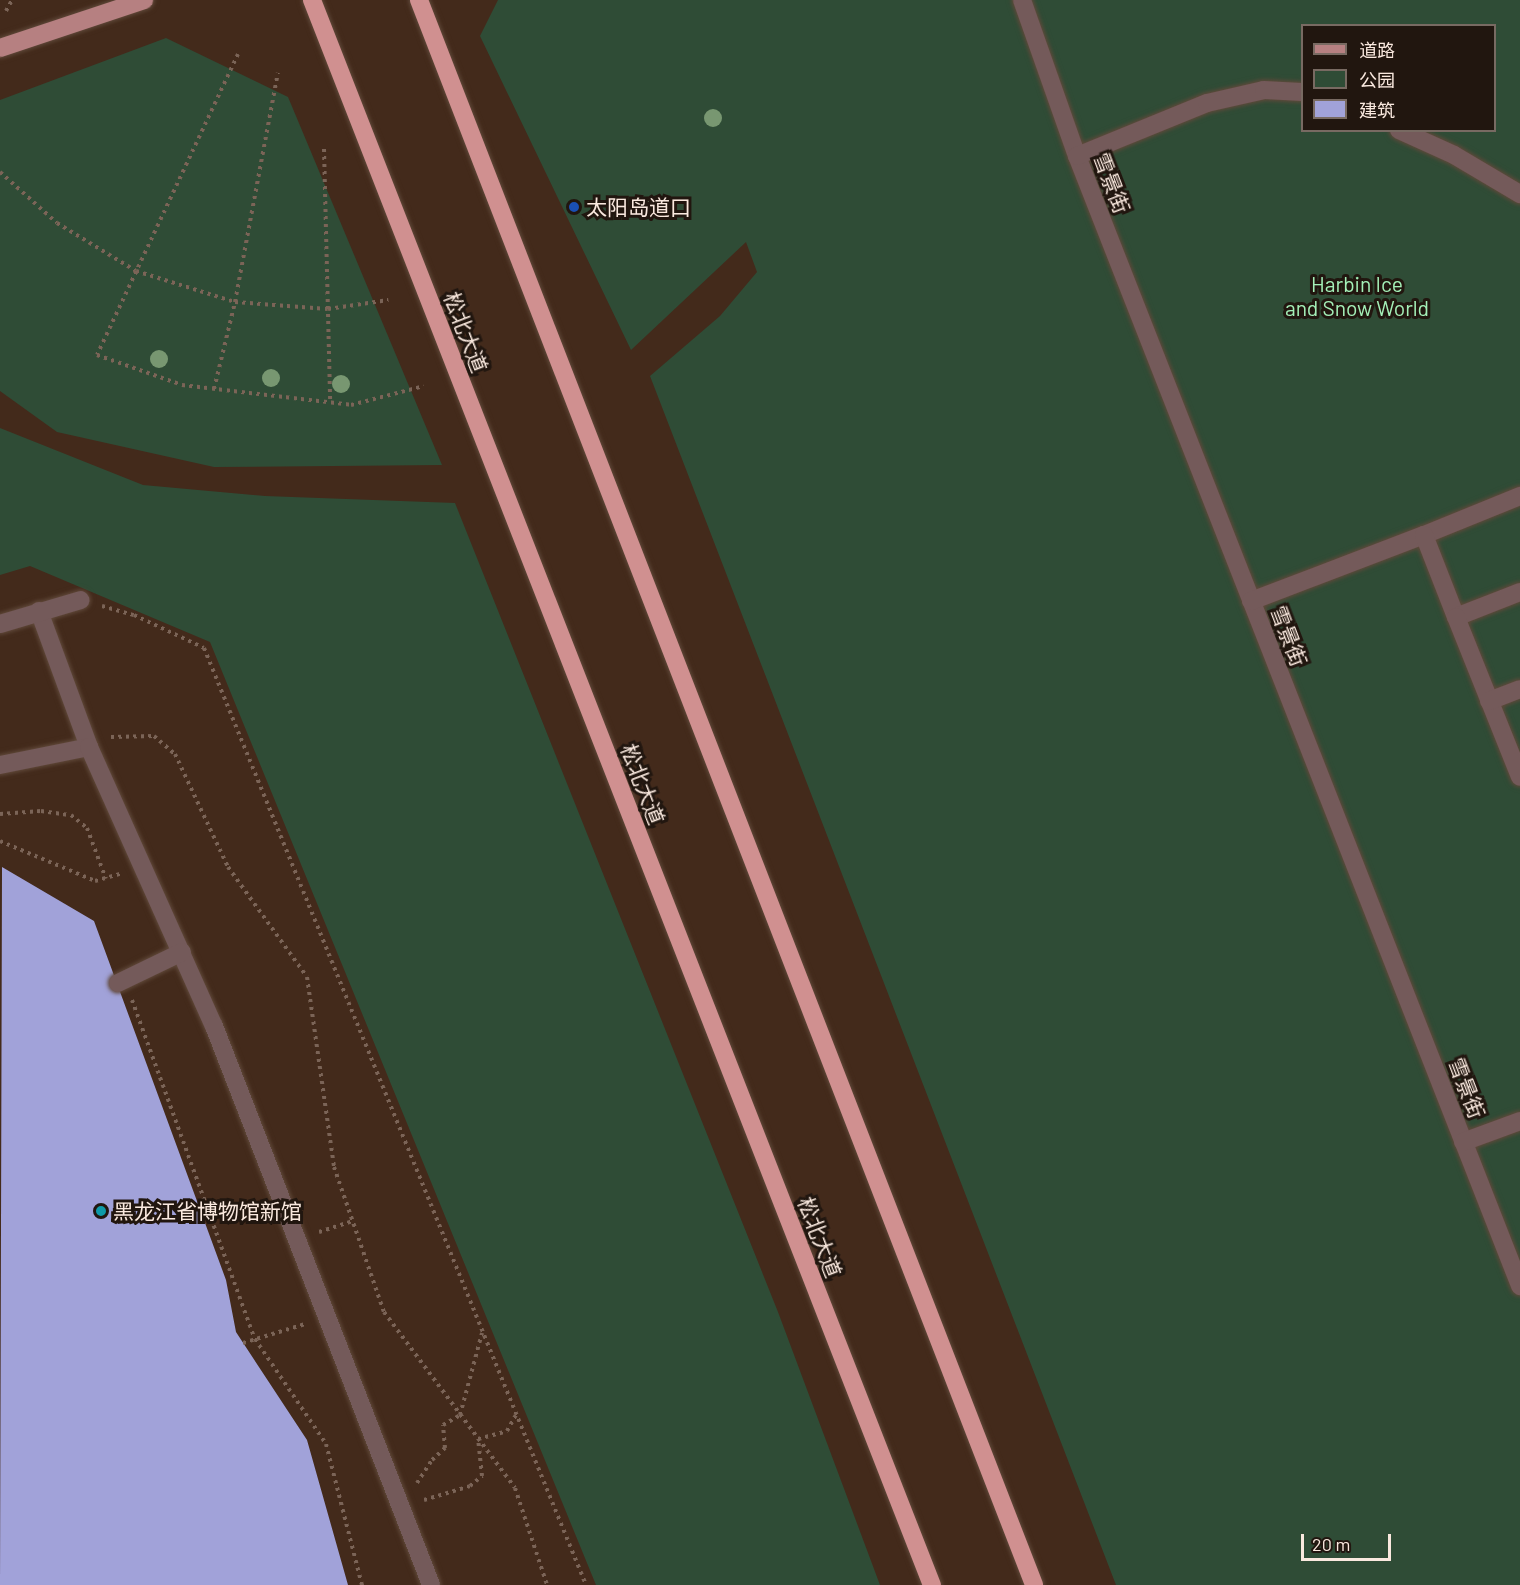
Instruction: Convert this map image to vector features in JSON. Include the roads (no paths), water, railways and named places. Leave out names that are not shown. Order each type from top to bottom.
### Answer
[{"type":"highway","name":"松北大道","points":[[312,0],[932,1585]]},
{"type":"highway","points":[[419,0],[1034,1585]]},
{"type":"main road","points":[[0,48],[144,0]]},
{"type":"street","name":"雪景街","points":[[1022,0],[1077,156],[1520,1286]]},
{"type":"street","points":[[1077,156],[1207,103],[1264,90],[1301,92]]},
{"type":"street","points":[[1403,132],[1454,155],[1520,194]]},
{"type":"street","points":[[1251,601],[1520,496]]},
{"type":"street","points":[[1424,535],[1520,777]]},
{"type":"street","points":[[1456,616],[1520,592]]},
{"type":"street","points":[[0,624],[39,610],[81,600]]},
{"type":"street","points":[[39,610],[89,747],[182,952],[298,1238],[431,1585]]},
{"type":"street","points":[[1489,701],[1520,689]]},
{"type":"street","points":[[0,765],[89,747]]},
{"type":"street","points":[[122,982],[182,952]]},
{"type":"street","points":[[1463,1142],[1520,1120]]},
{"type":"place","name":"太阳岛道口","points":[[574,207]]},
{"type":"place","name":"黑龙江省博物馆新馆","points":[[101,1211]]},
{"type":"park label","name":"Harbin Ice and Snow World","points":[[1357,296]]}]
